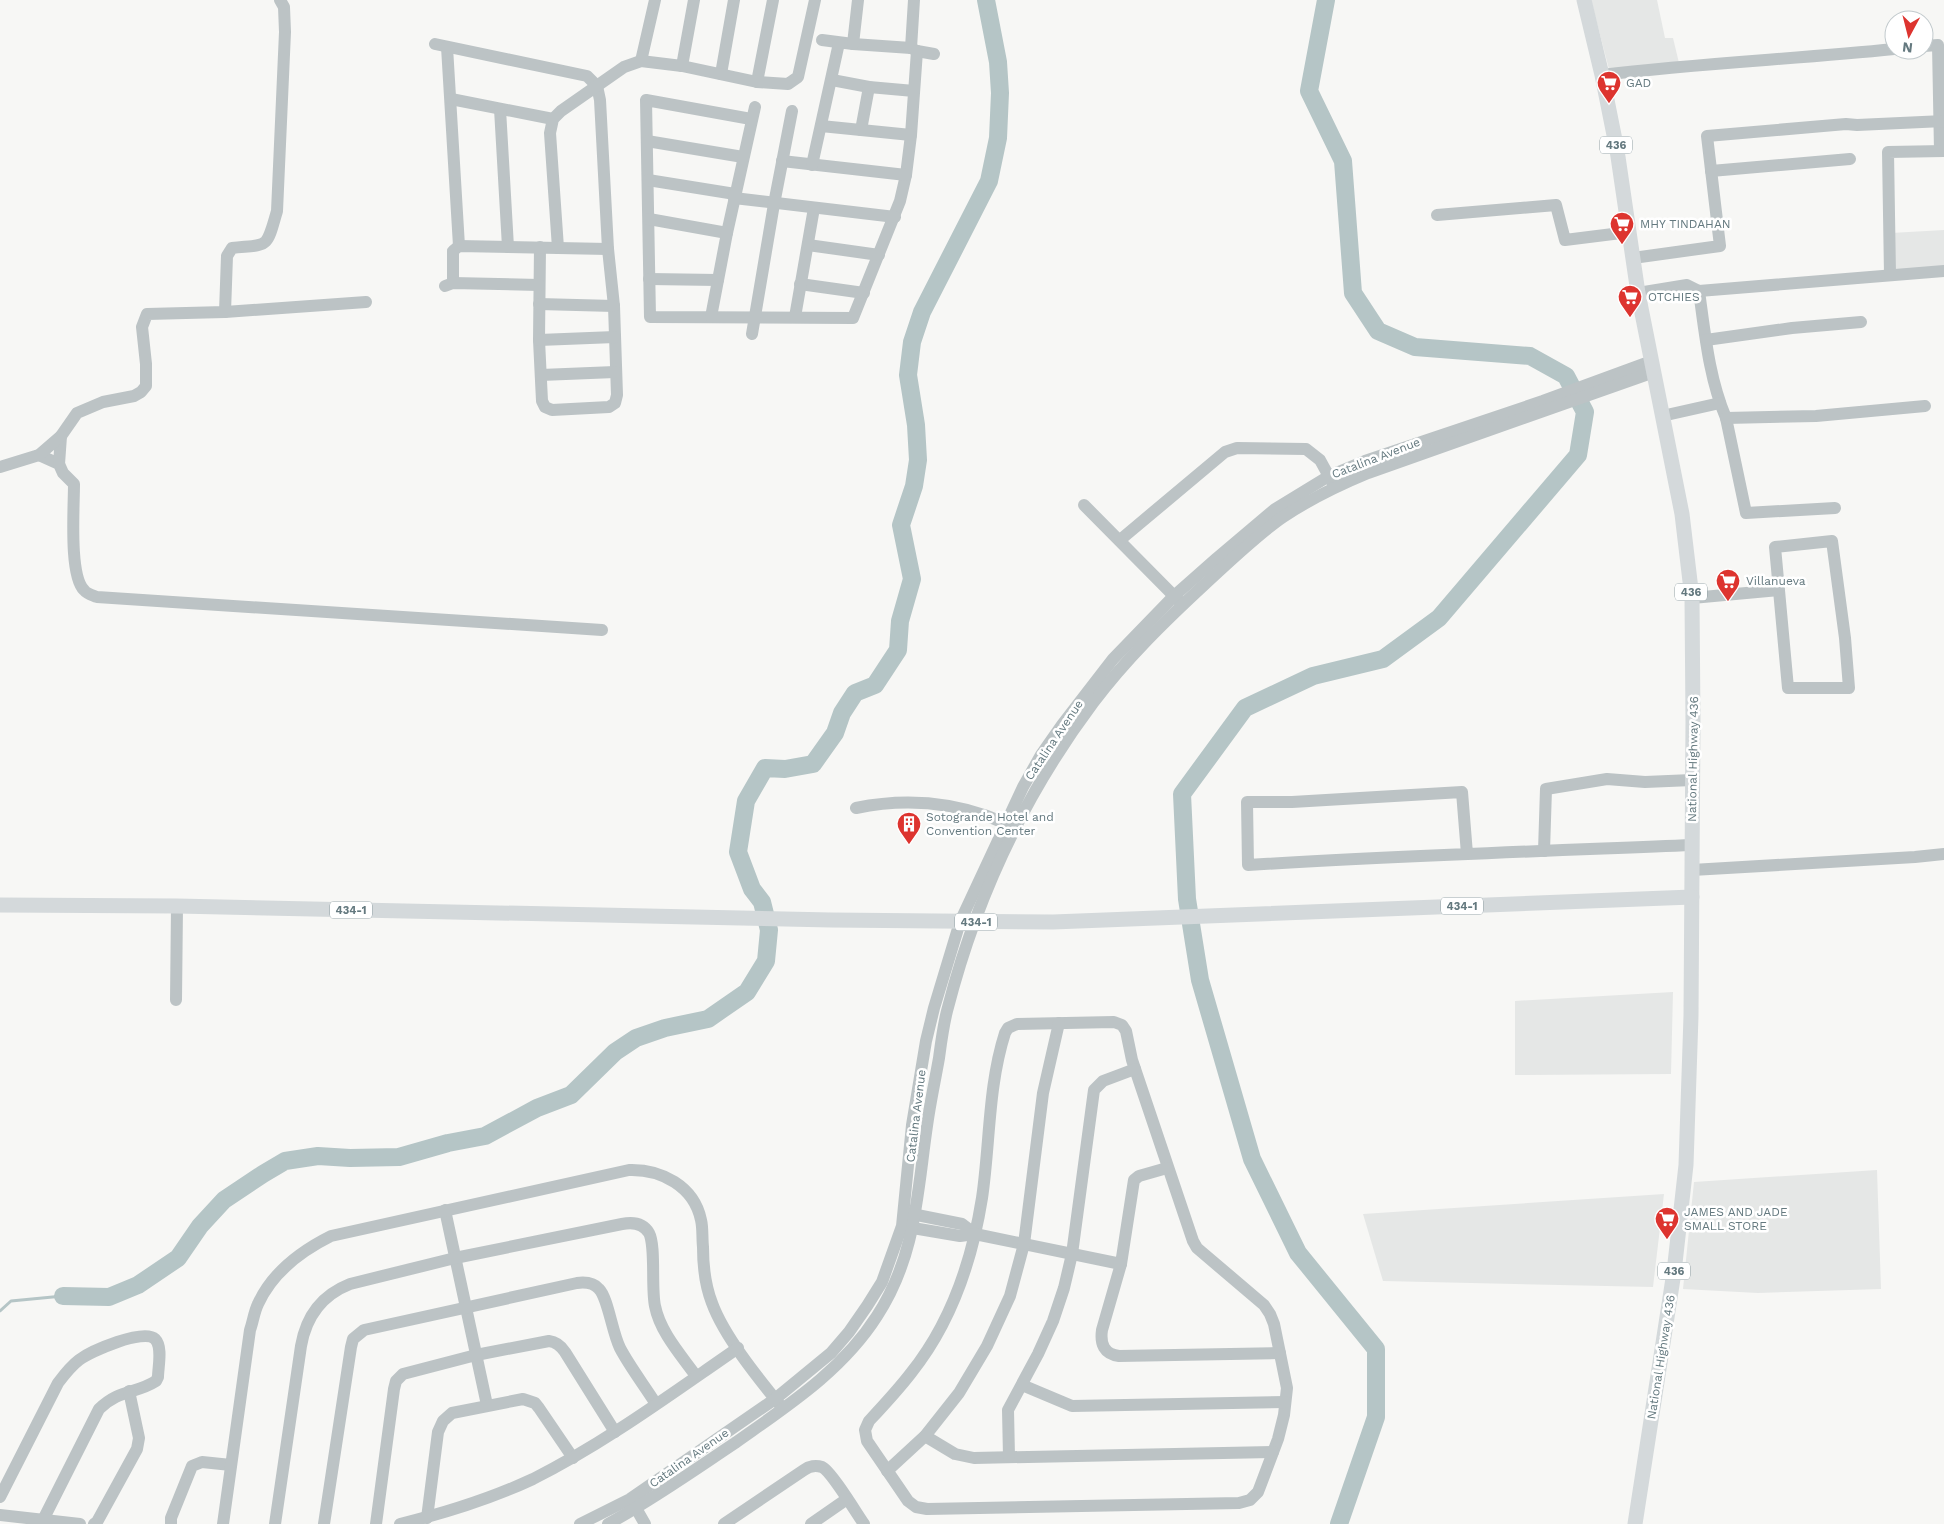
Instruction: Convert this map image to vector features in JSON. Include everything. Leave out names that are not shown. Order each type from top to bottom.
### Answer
[{"type":"main road","name":"National Highway 436","points":[[1584,0],[1617,150],[1638,293],[1683,522],[1692,598],[1691,1016],[1686,1165],[1674,1272],[1635,1524]]},
{"type":"main road","name":"434-1","points":[[0,906],[177,906],[831,920],[1053,922],[1692,897]]},
{"type":"street","points":[[225,312],[227,256],[232,248],[259,246],[265,243],[270,236],[277,211],[285,32],[284,7],[280,0]]},
{"type":"street","points":[[641,61],[654,0]]},
{"type":"street","points":[[682,66],[694,0]]},
{"type":"street","points":[[720,74],[734,0]]},
{"type":"street","points":[[757,82],[773,0]]},
{"type":"street","points":[[558,248],[550,133],[553,119],[560,111],[624,67],[641,61],[682,66],[757,82],[788,84],[798,77],[815,0]]},
{"type":"street","points":[[853,44],[858,0]]},
{"type":"street","points":[[711,317],[753,113],[646,100],[650,317],[853,318],[895,217],[906,175],[914,91],[914,0]]},
{"type":"street","points":[[822,40],[934,54]]},
{"type":"street","points":[[812,165],[839,43]]},
{"type":"street","points":[[459,246],[451,99],[441,45],[588,76],[597,86],[600,100],[608,249],[614,306],[617,395],[615,403],[609,407],[552,410],[545,407],[542,402],[539,340],[540,247]]},
{"type":"street","points":[[1890,275],[1888,152],[1942,151],[1938,45],[1934,45]]},
{"type":"street","points":[[1602,75],[1679,66],[1809,58],[1884,51]]},
{"type":"street","points":[[832,80],[869,87],[914,91]]},
{"type":"street","points":[[861,130],[869,87]]},
{"type":"street","points":[[451,99],[553,119]]},
{"type":"street","points":[[500,109],[508,247]]},
{"type":"street","points":[[752,334],[792,111]]},
{"type":"street","points":[[1633,258],[1720,246],[1707,136],[1846,124],[1942,121]]},
{"type":"street","points":[[821,126],[911,135]]},
{"type":"street","points":[[647,141],[743,157]]},
{"type":"street","points":[[1711,171],[1850,159]]},
{"type":"street","points":[[782,162],[906,175]]},
{"type":"street","points":[[648,180],[774,204],[895,217]]},
{"type":"street","points":[[1437,215],[1556,205],[1566,240],[1629,232]]},
{"type":"street","points":[[795,317],[814,208]]},
{"type":"street","points":[[649,219],[727,232]]},
{"type":"street","points":[[808,245],[879,254]]},
{"type":"street","points":[[539,285],[449,284],[453,251],[459,246],[608,249]]},
{"type":"street","points":[[1638,293],[1686,285],[1699,291],[1944,272]]},
{"type":"street","points":[[649,279],[718,280]]},
{"type":"street","points":[[800,284],[864,293]]},
{"type":"street","points":[[1699,291],[1706,340],[1720,403],[1726,418],[1746,513],[1834,508]]},
{"type":"street","points":[[0,467],[38,455],[60,436],[77,413],[103,402],[134,396],[141,392],[146,386],[142,326],[147,314],[225,312],[366,302]]},
{"type":"street","points":[[539,304],[614,306]]},
{"type":"street","points":[[1706,340],[1730,335],[1861,322]]},
{"type":"street","points":[[539,340],[615,337]]},
{"type":"street","name":"Catalina Avenue","points":[[608,1524],[633,1504],[779,1404],[809,1372],[831,1353],[850,1332],[868,1306],[882,1282],[908,1220],[912,1125],[926,1041],[934,1008],[968,922],[1009,828],[1023,787],[1062,725],[1113,659],[1179,600],[1275,508],[1427,439],[1544,406],[1653,367]]},
{"type":"street","points":[[541,375],[615,372]]},
{"type":"street","points":[[1662,416],[1720,403]]},
{"type":"street","points":[[1726,418],[1816,416],[1925,406]]},
{"type":"street","points":[[60,436],[59,464],[63,473],[74,484],[74,565],[83,590],[90,595],[602,630]]},
{"type":"street","points":[[1120,540],[1224,452],[1230,449],[1306,449],[1320,460],[1332,481]]},
{"type":"street","points":[[38,455],[59,464]]},
{"type":"street","points":[[1084,505],[1179,600]]},
{"type":"street","points":[[1832,541],[1845,638],[1849,688],[1788,688],[1779,590],[1775,547],[1832,541]]},
{"type":"street","points":[[1692,598],[1779,590]]},
{"type":"street","points":[[1544,851],[1546,789],[1608,779],[1645,782],[1692,780]]},
{"type":"street","points":[[1467,854],[1462,792],[1292,802],[1247,802],[1248,865],[1388,856],[1467,854],[1692,845]]},
{"type":"street","points":[[856,808],[879,803],[926,802],[958,808],[1009,828]]},
{"type":"street","points":[[1692,870],[1944,854]]},
{"type":"street","points":[[176,1000],[177,906]]},
{"type":"street","points":[[1114,1022],[1122,1025],[1126,1031],[1135,1069],[1193,1241],[1197,1248],[1264,1305],[1274,1324],[1286,1388],[1285,1402],[1281,1427],[1273,1452],[1258,1492],[1250,1500],[1239,1503],[928,1509],[911,1505],[867,1441],[865,1430],[867,1424],[913,1371],[943,1323],[963,1278],[975,1234],[982,1198],[993,1090],[1005,1033],[1008,1028],[1017,1024],[1059,1023],[1114,1022]]},
{"type":"street","points":[[888,1471],[925,1436],[959,1393],[987,1346],[1010,1296],[1024,1244],[1043,1094],[1059,1023]]},
{"type":"street","points":[[1008,1457],[1008,1410],[1052,1321],[1064,1288],[1072,1254],[1094,1090],[1103,1081],[1135,1069]]},
{"type":"street","points":[[1167,1168],[1139,1176],[1134,1180],[1121,1264],[1101,1337],[1104,1349],[1110,1354],[1119,1356],[1280,1353]]},
{"type":"street","points":[[223,1524],[250,1330],[258,1304],[277,1276],[296,1256],[330,1236],[629,1170],[642,1170],[664,1176],[680,1185],[689,1195],[701,1220],[704,1270],[708,1291],[720,1320],[779,1404]]},
{"type":"street","points":[[445,1210],[487,1405]]},
{"type":"street","points":[[908,1220],[960,1236],[975,1234],[1121,1264]]},
{"type":"street","points":[[275,1524],[305,1328],[322,1301],[341,1287],[455,1258],[622,1224],[640,1225],[648,1232],[652,1240],[652,1283],[655,1309],[666,1333],[696,1376]]},
{"type":"street","points":[[324,1524],[353,1339],[364,1330],[577,1283],[592,1284],[599,1288],[605,1297],[612,1330],[620,1347],[656,1404]]},
{"type":"street","points":[[0,1497],[58,1383],[72,1366],[90,1352],[102,1347],[143,1336],[152,1337],[159,1346],[158,1377],[152,1384],[108,1400],[100,1409],[43,1520]]},
{"type":"street","points":[[376,1524],[396,1381],[404,1374],[476,1355],[550,1341],[559,1344],[615,1432]]},
{"type":"street","points":[[400,1524],[463,1507],[532,1479],[573,1458],[615,1432],[738,1348]]},
{"type":"street","points":[[1022,1385],[1072,1406],[1285,1402]]},
{"type":"street","points":[[94,1524],[97,1522],[137,1449],[139,1438],[129,1391]]},
{"type":"street","points":[[427,1518],[438,1432],[442,1421],[452,1413],[516,1399],[523,1399],[534,1403],[573,1458]]},
{"type":"street","points":[[925,1436],[956,1454],[974,1458],[1273,1452]]},
{"type":"street","points":[[171,1524],[171,1518],[192,1466],[202,1462],[231,1465]]},
{"type":"street","points":[[724,1524],[809,1466],[822,1467],[827,1470],[864,1524]]},
{"type":"street","points":[[811,1524],[847,1499]]},
{"type":"street","points":[[633,1504],[645,1524]]},
{"type":"street","name":"Catalina Avenue","points":[[580,1524],[633,1504]]},
{"type":"street","points":[[0,1515],[80,1524]]},
{"type":"shaded area","points":[[1591,0],[1657,0],[1665,38],[1673,38],[1679,63],[1610,73]]},
{"type":"shaded area","points":[[1944,230],[1944,269],[1893,271],[1891,233]]},
{"type":"shaded area","points":[[1673,992],[1671,1074],[1515,1075],[1515,1001]]},
{"type":"shaded area","points":[[1877,1170],[1881,1289],[1758,1293],[1683,1289],[1694,1182]]},
{"type":"shaded area","points":[[1664,1194],[1653,1287],[1383,1281],[1363,1214]]},
{"type":"waterway","points":[[63,1296],[109,1297],[138,1285],[178,1258],[200,1226],[224,1200],[285,1161],[318,1156],[350,1158],[399,1157],[448,1143],[485,1136],[537,1108],[571,1095],[615,1052],[636,1038],[665,1028],[708,1019],[747,992],[766,961],[769,930],[762,902],[752,889],[738,852],[746,801],[765,768],[785,769],[813,764],[835,733],[842,713],[855,693],[875,685],[898,650],[900,621],[912,579],[901,525],[914,486],[918,460],[916,425],[908,375],[912,342],[922,312],[989,181],[998,138],[1000,93],[998,62],[986,0]]},
{"type":"waterway","points":[[1326,0],[1309,91],[1343,161],[1353,293],[1378,331],[1415,347],[1530,356],[1566,376],[1585,412],[1578,455],[1439,618],[1383,659],[1313,676],[1245,708],[1182,794],[1187,899],[1200,980],[1252,1159],[1298,1253],[1376,1349],[1376,1417],[1339,1524]]},
{"type":"waterway","points":[[0,1311],[11,1301],[63,1296]]},
{"type":"place","name":"GAD","points":[[1609,104]]},
{"type":"place","name":"MHY TINDAHAN","points":[[1622,245]]},
{"type":"place","name":"OTCHIES","points":[[1630,318]]},
{"type":"place","name":"Villanueva","points":[[1728,602]]},
{"type":"place","name":"Sotogrande Hotel and Convention Center","points":[[909,845]]},
{"type":"place","name":"JAMES AND JADE SMALL STORE","points":[[1667,1240]]}]
